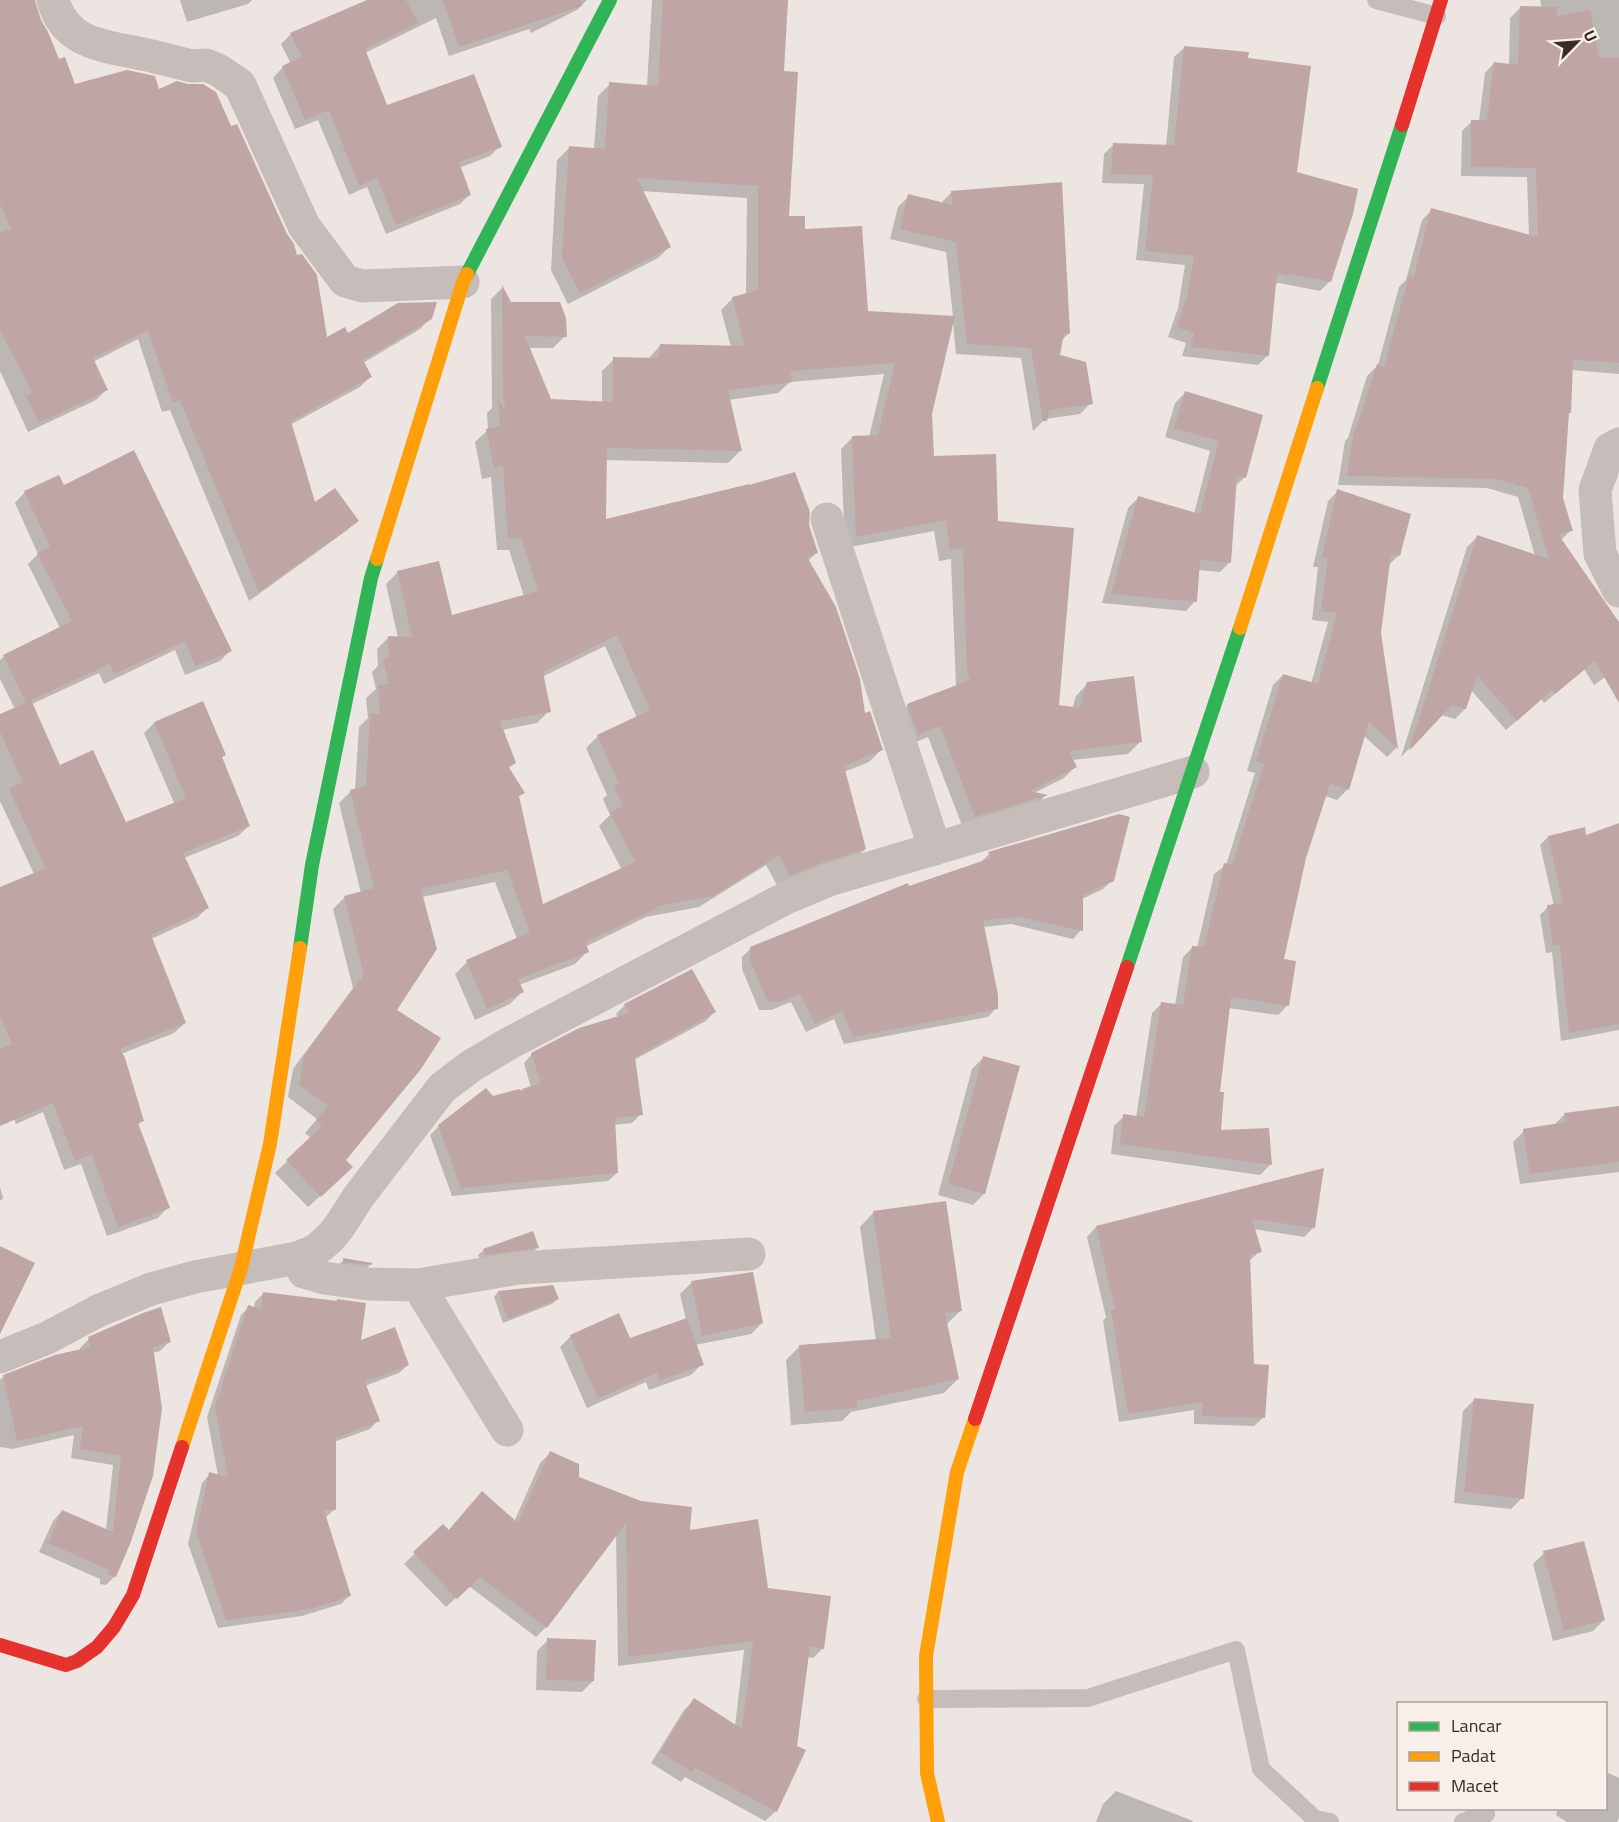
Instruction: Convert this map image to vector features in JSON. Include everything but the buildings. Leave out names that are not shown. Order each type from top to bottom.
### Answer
[{"type":"main road","points":[[0,1645],[66,1665],[76,1662],[86,1656],[117,1626],[134,1595],[242,1268],[270,1144],[286,1050],[312,865],[371,578],[463,282],[610,0]]},
{"type":"main road","points":[[938,1822],[927,1773],[926,1656],[957,1472],[1193,772],[1439,8]]},
{"type":"street","points":[[53,0],[57,14],[69,27],[81,37],[99,46],[192,66],[206,65],[240,85],[304,226],[345,281],[362,286],[463,282]]},
{"type":"street","points":[[1619,444],[1610,449],[1595,490],[1600,554],[1619,591]]},
{"type":"street","points":[[827,519],[935,849]]},
{"type":"street","points":[[0,1357],[47,1338],[98,1311],[151,1289],[297,1258],[315,1251],[330,1239],[442,1088],[471,1066],[508,1044],[786,898],[849,873],[1193,772]]},
{"type":"street","points":[[297,1258],[304,1272],[324,1278],[368,1284],[418,1285],[519,1268],[749,1254]]},
{"type":"street","points":[[418,1285],[507,1430]]},
{"type":"lane","points":[[1376,0],[1439,8]]},
{"type":"lane","points":[[926,1699],[1088,1698],[1236,1650],[1261,1769],[1315,1819],[1330,1822]]},
{"type":"lane","points":[[1463,1822],[1486,1814]]},
{"type":"traffic: fast","points":[[467,274],[610,0]]},
{"type":"traffic: fast","points":[[1317,388],[1402,125]]},
{"type":"traffic: fast","points":[[300,948],[312,865],[371,578],[377,559]]},
{"type":"traffic: fast","points":[[1127,967],[1240,628]]},
{"type":"traffic: slow","points":[[377,559],[467,274]]},
{"type":"traffic: slow","points":[[1240,628],[1317,388]]},
{"type":"traffic: slow","points":[[182,1447],[241,1268],[270,1144],[300,948]]},
{"type":"traffic: slow","points":[[938,1822],[927,1773],[926,1656],[957,1472],[975,1419]]},
{"type":"traffic: jam","points":[[1402,125],[1441,0]]},
{"type":"traffic: jam","points":[[975,1419],[1127,967]]},
{"type":"traffic: jam","points":[[0,1645],[66,1665],[77,1661],[97,1647],[114,1627],[133,1595],[182,1447]]}]
